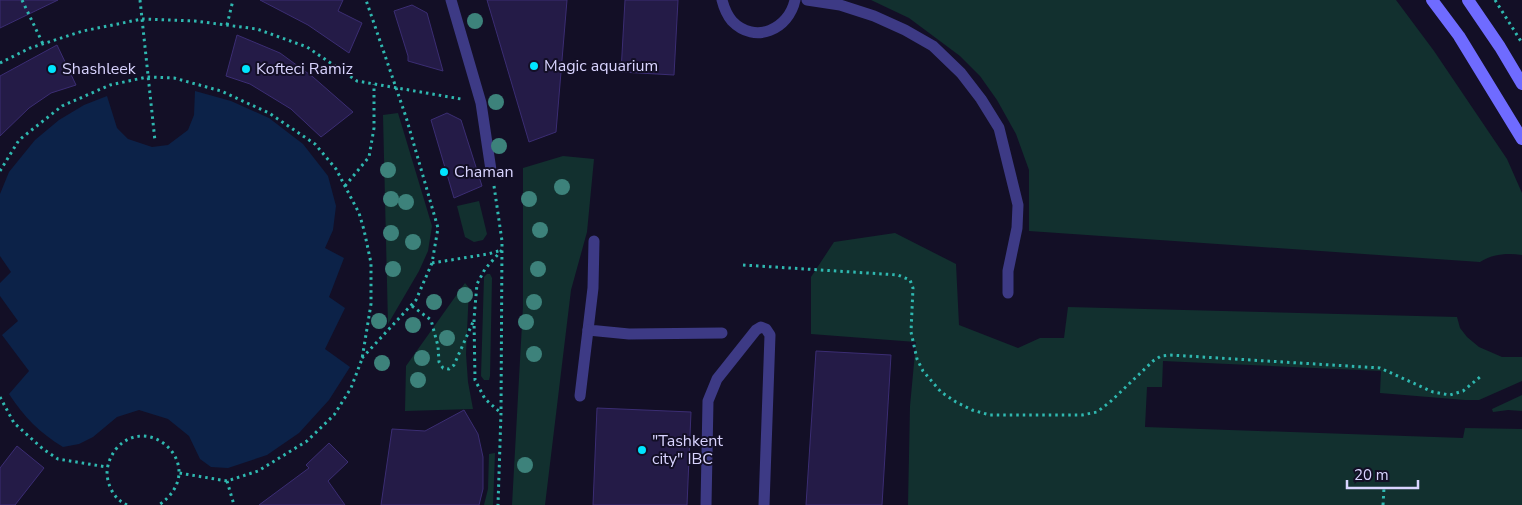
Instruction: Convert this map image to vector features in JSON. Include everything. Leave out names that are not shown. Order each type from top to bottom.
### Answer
[{"type":"main road","points":[[1432,0],[1459,36],[1522,139]]},
{"type":"main road","points":[[1468,0],[1500,46],[1522,84]]},
{"type":"lane","points":[[451,0],[481,103],[491,170]]},
{"type":"lane","points":[[722,0],[726,12],[733,22],[743,29],[753,32],[767,32],[787,20],[796,0]]},
{"type":"lane","points":[[807,0],[840,5],[874,16],[905,30],[933,46],[961,73],[981,99],[999,128],[1018,204],[1016,228],[1008,271],[1008,293]]},
{"type":"lane","points":[[580,396],[593,288],[594,241]]},
{"type":"lane","points":[[706,505],[708,401],[717,379],[756,330],[761,327],[766,329],[770,335],[764,505]]},
{"type":"lane","points":[[588,330],[629,334],[722,333]]},
{"type":"path","points":[[22,0],[43,44]]},
{"type":"path","points":[[140,0],[154,141]]},
{"type":"path","points":[[226,25],[233,0]]},
{"type":"path","points":[[362,359],[416,300],[432,263],[438,228],[396,88],[366,0]]},
{"type":"path","points":[[1496,0],[1522,43]]},
{"type":"path","points":[[0,63],[30,48],[83,31],[142,19],[195,21],[257,28],[307,47],[358,81],[481,103]]},
{"type":"path","points":[[0,171],[19,140],[62,106],[110,85],[147,77],[174,78],[221,91],[269,113],[314,144],[336,170],[359,212],[371,263],[371,304],[362,359],[351,388],[334,415],[307,441],[289,454],[258,471],[227,481],[179,473]]},
{"type":"path","points":[[345,186],[369,158],[374,128],[374,84]]},
{"type":"path","points":[[491,170],[502,242],[501,413],[498,505]]},
{"type":"path","points":[[432,263],[502,250]]},
{"type":"path","points":[[501,413],[485,399],[475,380],[474,320],[477,284],[485,269],[502,250]]},
{"type":"path","points":[[743,265],[898,275],[910,280],[913,288],[912,332],[917,359],[923,371],[941,392],[956,402],[972,410],[990,414],[1082,415],[1097,412],[1153,361],[1161,356],[1380,368],[1433,392],[1450,395],[1463,392],[1480,377]]},
{"type":"path","points":[[412,306],[431,320],[438,346],[438,362],[443,368],[449,369],[454,365],[474,320]]},
{"type":"path","points":[[0,398],[14,423],[43,449],[58,459],[107,467]]},
{"type":"path","points":[[127,505],[122,503],[113,493],[107,481],[107,467],[111,454],[120,444],[132,438],[146,436],[159,440],[170,448],[177,459],[179,473],[176,486],[169,498],[159,505]]},
{"type":"path","points":[[227,481],[234,505]]},
{"type":"path","points":[[1383,505],[1384,488]]},
{"type":"green space","points":[[871,0],[1396,0],[1434,51],[1507,159],[1522,193],[1522,255],[1500,255],[1480,262],[1029,231],[1029,170],[1016,134],[997,100],[980,76],[960,56],[909,18]]},
{"type":"green space","points":[[398,113],[432,226],[428,251],[419,271],[388,324],[383,115]]},
{"type":"green space","points":[[563,156],[594,159],[587,232],[571,290],[545,505],[512,505],[523,306],[523,168]]},
{"type":"green space","points":[[479,201],[487,234],[483,240],[474,242],[465,237],[457,206]]},
{"type":"green space","points":[[895,233],[956,264],[959,325],[1018,348],[1040,338],[1064,338],[1068,307],[1457,317],[1460,328],[1479,347],[1502,357],[1522,357],[1522,381],[1479,400],[1465,400],[1380,393],[1381,371],[1163,361],[1162,387],[1147,387],[1145,427],[1463,438],[1465,428],[1522,429],[1522,505],[908,505],[910,406],[916,342],[811,334],[811,277],[834,242]]},
{"type":"green space","points":[[490,274],[492,278],[490,376],[489,380],[484,380],[481,376],[484,277]]},
{"type":"green space","points":[[465,283],[469,288],[466,354],[468,382],[473,409],[405,411],[406,366]]},
{"type":"green space","points":[[1522,395],[1522,411],[1493,412],[1492,409]]},
{"type":"green space","points":[[495,453],[493,505],[484,505],[488,489],[489,454]]},
{"type":"water","points":[[195,91],[231,101],[269,118],[303,144],[328,176],[336,206],[333,230],[325,248],[344,258],[329,297],[345,308],[325,349],[350,367],[329,400],[299,433],[267,455],[228,468],[211,467],[200,459],[189,436],[168,419],[139,410],[117,417],[93,437],[79,444],[63,447],[33,424],[9,394],[29,371],[2,335],[18,321],[0,296],[0,283],[11,272],[0,256],[0,194],[9,172],[35,140],[59,120],[84,105],[107,96],[117,128],[128,139],[152,147],[168,145],[188,130],[194,115]]},
{"type":"building","points":[[0,0],[58,0],[0,28]]},
{"type":"building","points":[[260,0],[343,0],[338,11],[362,23],[349,53],[308,25]]},
{"type":"building","name":"Magic aquarium","points":[[487,0],[567,0],[556,132],[529,142]]},
{"type":"building","points":[[625,0],[678,0],[674,75],[621,72]]},
{"type":"building","points":[[412,5],[427,13],[443,71],[408,61],[394,11]]},
{"type":"building","points":[[237,35],[280,53],[313,77],[353,112],[321,137],[291,109],[250,84],[226,76]]},
{"type":"building","points":[[57,45],[76,85],[51,93],[29,108],[0,136],[0,76]]},
{"type":"building","points":[[447,113],[461,120],[482,186],[454,198],[431,120]]},
{"type":"building","points":[[816,351],[891,355],[882,505],[806,505]]},
{"type":"building","name":"\"Tashkent city\" IBC","points":[[597,408],[691,412],[687,505],[593,505]]},
{"type":"building","points":[[464,410],[478,434],[483,457],[483,489],[479,505],[381,505],[392,429],[425,431]]},
{"type":"building","points":[[329,443],[348,462],[328,481],[345,505],[259,505],[309,468],[306,465]]},
{"type":"building","points":[[17,446],[44,468],[15,505],[0,505],[0,468]]},
{"type":"place","name":"Magic aquarium","points":[[534,66]]},
{"type":"place","name":"Shashleek","points":[[52,69]]},
{"type":"place","name":"Kofteci Ramiz","points":[[246,69]]},
{"type":"place","name":"Chaman","points":[[444,172]]},
{"type":"place","name":"\"Tashkent city\" IBC","points":[[642,450]]}]
